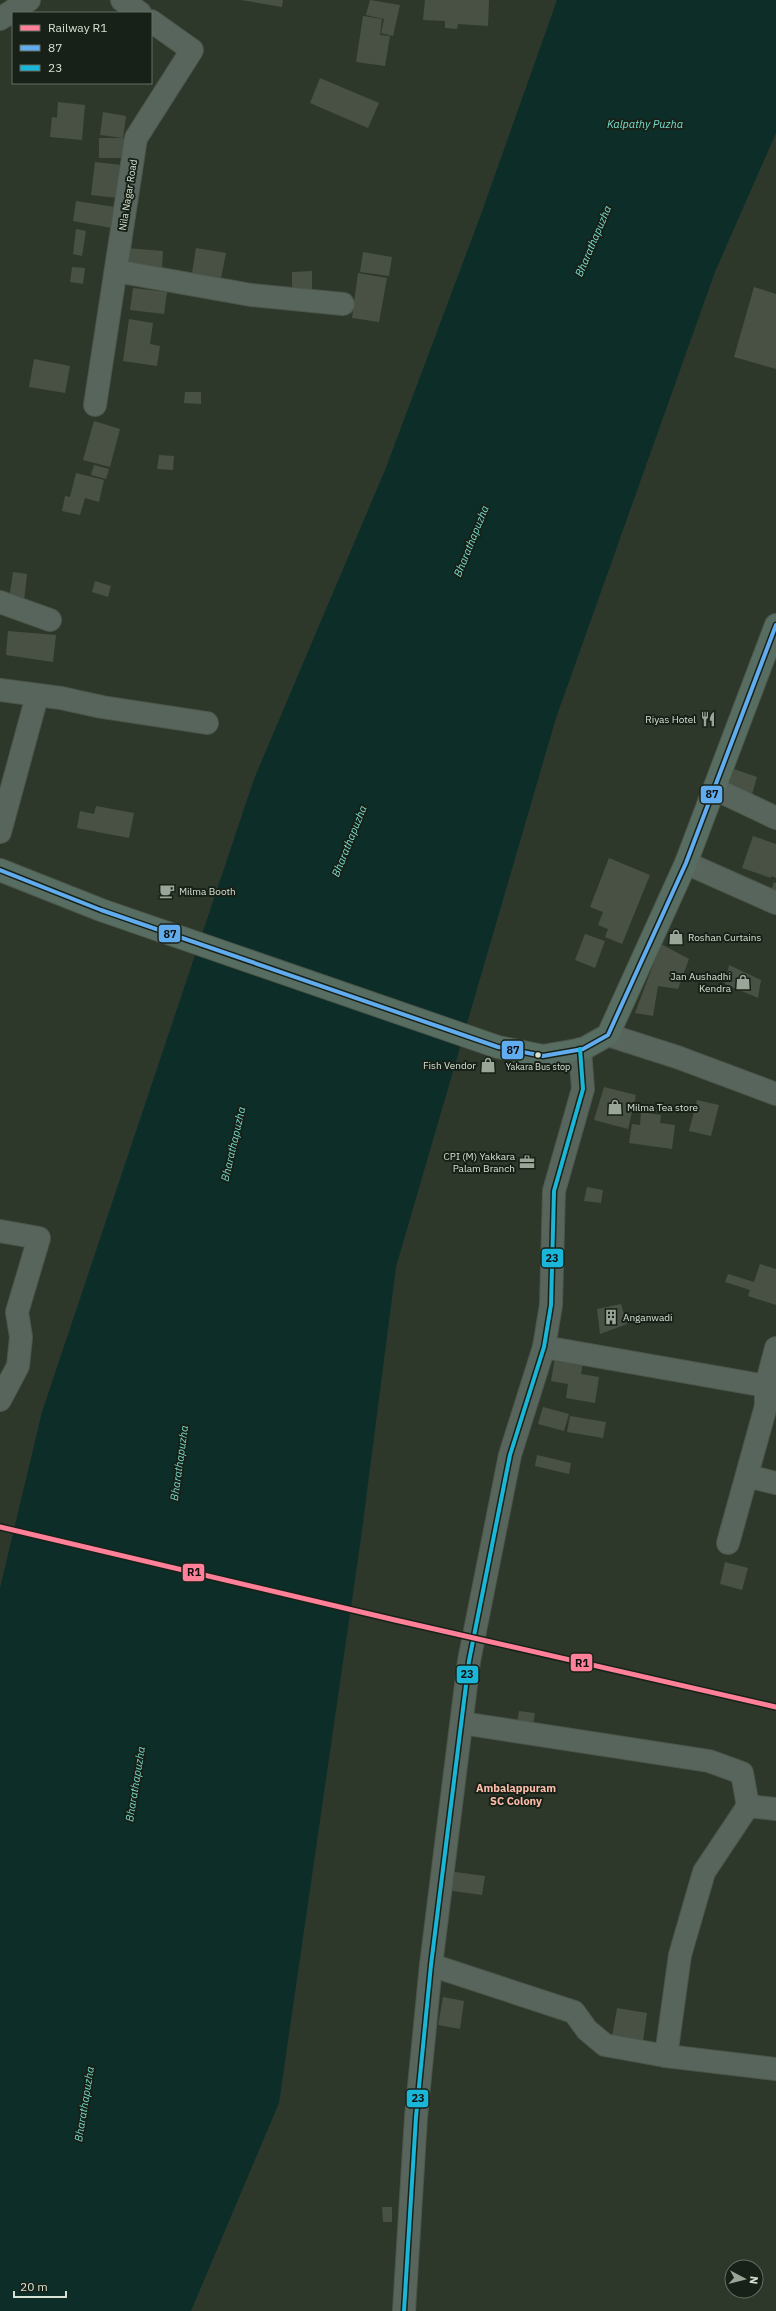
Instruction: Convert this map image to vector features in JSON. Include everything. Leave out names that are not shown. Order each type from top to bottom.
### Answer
[{"type":"main road","points":[[0,870],[101,910],[498,1047],[543,1056],[580,1049],[608,1035],[686,863],[776,625]]},
{"type":"street","points":[[0,19],[29,0]]},
{"type":"street","points":[[122,0],[139,12]]},
{"type":"street","name":"Nila Nagar Road","points":[[95,405],[136,138],[192,50],[152,22]]},
{"type":"street","points":[[116,271],[251,295],[342,304]]},
{"type":"street","points":[[0,602],[50,620]]},
{"type":"street","points":[[0,690],[61,698],[123,710],[207,723]]},
{"type":"street","points":[[0,832],[37,696]]},
{"type":"street","points":[[715,789],[776,818]]},
{"type":"street","points":[[686,863],[776,902]]},
{"type":"street","points":[[608,1035],[677,1057],[776,1094]]},
{"type":"street","points":[[404,2311],[416,2117],[431,1965],[470,1661],[510,1455],[544,1347],[551,1305],[554,1191],[582,1089],[580,1049]]},
{"type":"street","points":[[0,1231],[39,1238],[17,1312],[21,1337],[18,1366],[0,1400]]},
{"type":"street","points":[[544,1347],[766,1386]]},
{"type":"street","points":[[728,1543],[766,1406],[766,1386],[776,1348]]},
{"type":"street","points":[[747,1476],[776,1483]]},
{"type":"street","points":[[462,1723],[709,1761],[742,1773],[748,1806],[704,1872],[680,1955],[666,2056]]},
{"type":"street","points":[[748,1806],[776,1809]]},
{"type":"street","points":[[431,1965],[574,2012],[588,2030],[605,2044],[666,2056],[776,2069]]},
{"type":"water","points":[[557,0],[776,0],[776,133],[715,272],[556,718],[396,1267],[361,1538],[279,2103],[191,2311],[0,2311],[0,1588],[42,1412],[254,779],[385,470],[480,217]]},
{"type":"building","points":[[241,0],[283,0],[282,7]]},
{"type":"building","points":[[370,0],[400,5],[393,36],[381,33],[384,19],[366,15]]},
{"type":"building","points":[[425,0],[489,0],[488,26],[458,24],[457,29],[445,28],[445,21],[423,20]]},
{"type":"building","points":[[363,16],[382,19],[380,35],[390,36],[385,66],[356,62]]},
{"type":"building","points":[[320,78],[379,103],[368,128],[310,103]]},
{"type":"building","points":[[58,102],[85,105],[82,140],[50,137],[52,117],[57,118]]},
{"type":"building","points":[[103,112],[126,116],[123,138],[100,135]]},
{"type":"building","points":[[99,138],[131,138],[131,158],[99,158]]},
{"type":"building","points":[[95,162],[121,165],[118,198],[91,195]]},
{"type":"building","points":[[76,201],[115,207],[112,228],[73,221]]},
{"type":"building","points":[[76,229],[86,231],[82,256],[73,254]]},
{"type":"building","points":[[127,248],[163,251],[162,268],[126,265]]},
{"type":"building","points":[[196,248],[226,253],[221,278],[192,273]]},
{"type":"building","points":[[363,252],[392,257],[389,276],[360,272]]},
{"type":"building","points":[[72,267],[85,268],[83,284],[70,282]]},
{"type":"building","points":[[312,271],[312,294],[292,294],[292,272]]},
{"type":"building","points":[[358,273],[387,278],[379,322],[352,318]]},
{"type":"building","points":[[754,287],[776,294],[776,369],[734,357]]},
{"type":"building","points":[[133,288],[167,292],[164,314],[130,310]]},
{"type":"building","points":[[129,319],[153,323],[150,344],[160,346],[157,366],[123,361]]},
{"type":"building","points":[[34,359],[70,366],[65,393],[29,387]]},
{"type":"building","points":[[185,392],[201,392],[201,404],[184,403]]},
{"type":"building","points":[[94,421],[120,429],[110,467],[83,460]]},
{"type":"building","points":[[159,455],[174,456],[173,470],[157,469]]},
{"type":"building","points":[[94,465],[109,469],[106,479],[91,475]]},
{"type":"building","points":[[76,473],[104,480],[99,502],[85,498],[80,515],[62,511],[65,496],[70,497]]},
{"type":"building","points":[[13,572],[27,574],[24,601],[9,599]]},
{"type":"building","points":[[95,581],[111,586],[108,597],[92,592]]},
{"type":"building","points":[[8,631],[56,635],[53,662],[6,655]]},
{"type":"building","points":[[731,768],[757,777],[751,798],[724,789]]},
{"type":"building","points":[[96,806],[134,813],[129,838],[77,828],[80,811],[94,814]]},
{"type":"building","points":[[753,836],[776,844],[776,878],[771,876],[771,878],[742,868]]},
{"type":"building","points":[[609,858],[650,875],[622,944],[605,937],[608,929],[598,925],[603,912],[590,907]]},
{"type":"building","points":[[774,882],[776,883],[776,900],[769,897]]},
{"type":"building","points":[[585,934],[605,941],[595,968],[575,960]]},
{"type":"building","points":[[661,944],[689,959],[678,989],[658,986],[653,1016],[635,1013]]},
{"type":"building","name":"Jan Aushadhi Kendra","points":[[729,965],[761,980],[758,998],[725,984]]},
{"type":"building","name":"Milma Tea store","points":[[604,1087],[636,1095],[628,1129],[594,1120]]},
{"type":"building","points":[[697,1100],[719,1105],[711,1136],[689,1131]]},
{"type":"building","points":[[641,1112],[661,1115],[660,1123],[675,1125],[672,1149],[629,1143],[632,1124],[640,1125]]},
{"type":"building","points":[[587,1187],[603,1190],[601,1203],[584,1201]]},
{"type":"building","points":[[760,1264],[776,1269],[776,1305],[748,1296],[750,1290],[725,1282],[728,1274],[754,1282]]},
{"type":"building","name":"Anganwadi","points":[[621,1304],[627,1324],[600,1334],[597,1309]]},
{"type":"building","points":[[555,1357],[583,1362],[581,1374],[599,1377],[595,1403],[566,1398],[568,1384],[551,1381]]},
{"type":"building","points":[[543,1407],[569,1414],[564,1431],[538,1424]]},
{"type":"building","points":[[570,1416],[606,1422],[603,1438],[567,1432]]},
{"type":"building","points":[[537,1455],[571,1463],[569,1474],[535,1466]]},
{"type":"building","points":[[725,1562],[748,1568],[742,1590],[720,1584]]},
{"type":"building","points":[[519,1711],[535,1713],[531,1739],[515,1736]]},
{"type":"building","points":[[448,1871],[485,1876],[482,1895],[446,1890]]},
{"type":"building","points":[[443,1997],[464,2001],[460,2029],[438,2025]]},
{"type":"building","points":[[617,2008],[647,2013],[642,2048],[611,2043]]},
{"type":"building","points":[[382,2207],[392,2207],[392,2222],[383,2222]]},
{"type":"rail line","name":"R1","points":[[0,1527],[395,1620],[776,1707]]},
{"type":"transit line","name":"87","points":[[0,870],[101,910],[498,1047],[543,1056],[583,1049],[608,1035],[686,863],[776,625]]},
{"type":"transit line","name":"23","points":[[404,2311],[416,2117],[431,1965],[469,1661],[510,1455],[544,1347],[551,1305],[554,1191],[583,1089],[580,1049]]},
{"type":"place","name":"Riyas Hotel","points":[[708,719]]},
{"type":"place","name":"Milma Booth","points":[[167,891]]},
{"type":"place","name":"Roshan Curtains","points":[[676,937]]},
{"type":"place","name":"Jan Aushadhi Kendra","points":[[743,982]]},
{"type":"place","name":"Yakara Bus stop","points":[[538,1055]]},
{"type":"place","name":"Fish Vendor","points":[[488,1065]]},
{"type":"place","name":"Milma Tea store","points":[[615,1107]]},
{"type":"place","name":"CPI (M) Yakkara Palam Branch","points":[[527,1162]]},
{"type":"place","name":"Anganwadi","points":[[611,1317]]},
{"type":"district","name":"Ambalappuram SC Colony","points":[[516,1794]]},
{"type":"water label","name":"Kalpathy Puzha","points":[[645,124]]},
{"type":"water label","name":"Bharathapuzha","points":[[593,241]]},
{"type":"water label","name":"Bharathapuzha","points":[[471,541]]},
{"type":"water label","name":"Bharathapuzha","points":[[349,841]]},
{"type":"water label","name":"Bharathapuzha","points":[[233,1144]]},
{"type":"water label","name":"Bharathapuzha","points":[[179,1463]]},
{"type":"water label","name":"Bharathapuzha","points":[[135,1784]]},
{"type":"water label","name":"Bharathapuzha","points":[[84,2104]]}]
